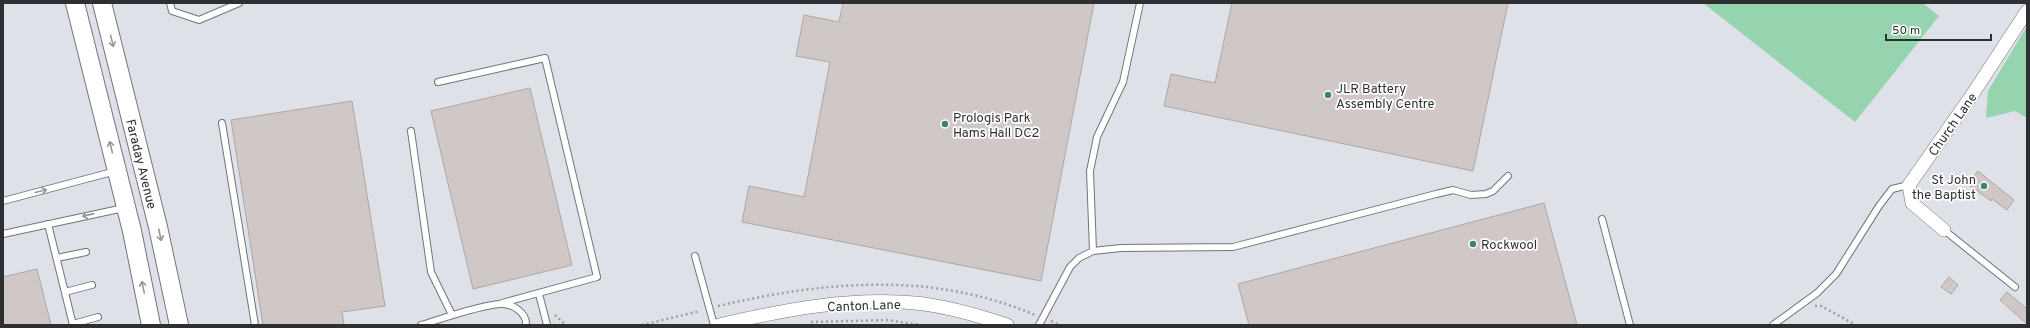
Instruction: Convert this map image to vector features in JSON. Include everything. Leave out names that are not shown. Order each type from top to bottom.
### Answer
[{"type":"street","name":"Faraday Avenue","points":[[75,3],[126,208],[151,325]]},
{"type":"street","name":"Faraday Avenue","points":[[102,3],[158,227],[179,325]]},
{"type":"street","name":"Church Lane","points":[[1909,185],[1972,95],[2027,11]]},
{"type":"street","points":[[1909,185],[1912,202],[1944,230]]},
{"type":"street","name":"Canton Lane","points":[[719,325],[813,306],[869,303],[915,303],[965,312],[1007,325]]},
{"type":"lane","points":[[170,3],[172,11],[200,20],[239,3]]},
{"type":"lane","points":[[1093,251],[1090,171],[1098,138],[1123,82],[1140,3]]},
{"type":"lane","points":[[421,325],[597,277],[545,58],[438,82]]},
{"type":"lane","points":[[222,123],[255,325]]},
{"type":"lane","points":[[411,131],[431,272],[452,316]]},
{"type":"lane","points":[[3,201],[117,171]]},
{"type":"lane","points":[[1039,325],[1070,267],[1079,258],[1093,251],[1121,248],[1233,247],[1453,190],[1471,195],[1486,194],[1493,191],[1508,176]]},
{"type":"lane","points":[[1773,325],[1817,294],[1836,274],[1879,206],[1892,189],[1909,185]]},
{"type":"lane","points":[[3,234],[126,208]]},
{"type":"lane","points":[[1602,219],[1630,325]]},
{"type":"lane","points":[[48,224],[73,325],[98,317]]},
{"type":"lane","points":[[1944,230],[2015,287]]},
{"type":"lane","points":[[57,258],[86,252]]},
{"type":"lane","points":[[695,256],[714,325]]},
{"type":"lane","points":[[65,292],[92,285]]},
{"type":"lane","points":[[539,294],[547,325]]},
{"type":"lane","points":[[502,303],[518,309],[526,321],[526,325]]},
{"type":"path","points":[[1800,305],[1821,306],[1856,325]]},
{"type":"path","points":[[555,315],[566,325]]},
{"type":"path","points":[[810,322],[887,320],[920,325]]},
{"type":"green space","points":[[1703,3],[1923,3],[1939,16],[1855,122]]},
{"type":"green space","points":[[2027,26],[2027,118],[2015,111],[1986,118],[1988,91]]},
{"type":"building","name":"Prologis Park Hams Hall DC2","points":[[843,3],[1094,3],[1041,281],[742,222],[749,186],[804,197],[830,62],[796,56],[804,15],[839,22]]},
{"type":"building","name":"JLR Battery Assembly Centre","points":[[1232,3],[1508,3],[1473,171],[1164,106],[1171,74],[1215,83]]},
{"type":"building","points":[[530,88],[572,265],[473,289],[431,111]]},
{"type":"building","points":[[352,101],[385,306],[342,312],[344,325],[263,325],[231,120]]},
{"type":"building","name":"St John the Baptist","points":[[1978,171],[2014,200],[2007,210],[1992,199],[1991,201],[1968,184]]},
{"type":"building","name":"Rockwool","points":[[1544,203],[1577,325],[1249,325],[1238,284]]},
{"type":"building","points":[[37,269],[51,325],[3,325],[3,277]]},
{"type":"building","points":[[1949,277],[1958,285],[1951,294],[1941,287]]},
{"type":"building","points":[[2007,292],[2027,309],[2027,324],[2000,300]]},
{"type":"place","name":"JLR Battery Assembly Centre","points":[[1328,95]]},
{"type":"place","name":"Prologis Park Hams Hall DC2","points":[[945,124]]},
{"type":"place","name":"St John the Baptist","points":[[1984,186]]},
{"type":"place","name":"Rockwool","points":[[1473,244]]}]
